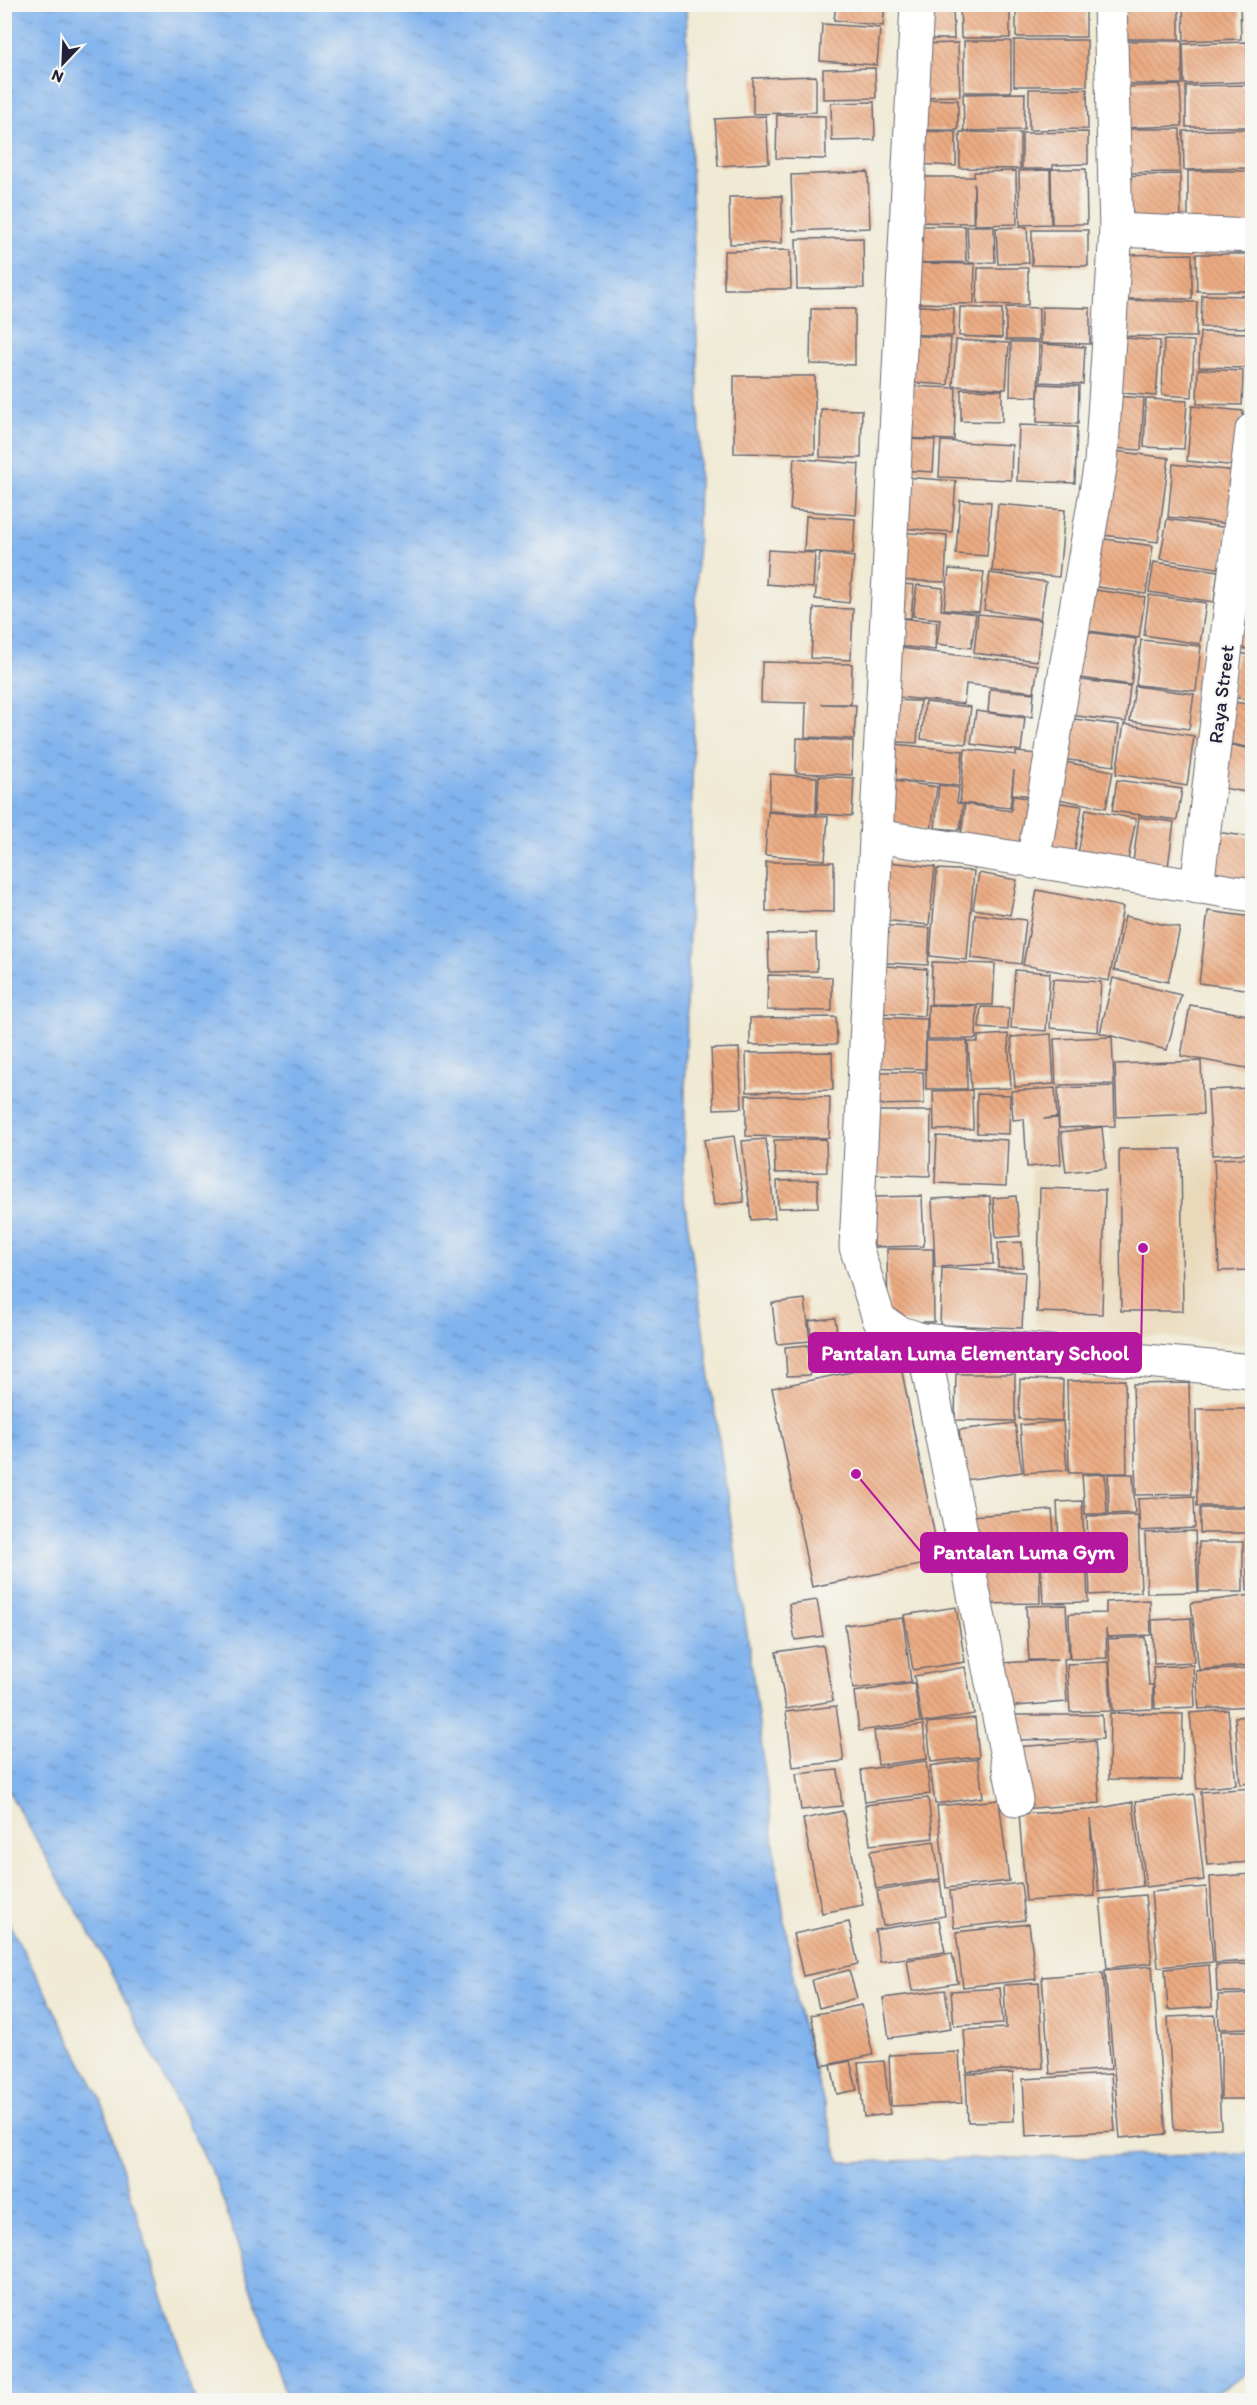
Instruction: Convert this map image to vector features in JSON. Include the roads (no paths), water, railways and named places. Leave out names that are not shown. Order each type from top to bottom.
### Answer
[{"type":"street","points":[[917,4],[856,1247],[879,1319],[898,1332],[922,1340],[1252,1371]]},
{"type":"street","points":[[1034,862],[1101,462],[1116,230],[1110,4]]},
{"type":"street","points":[[1116,230],[1252,236]]},
{"type":"street","name":"Raya Street","points":[[1197,887],[1252,430]]},
{"type":"street","points":[[876,836],[1252,895]]},
{"type":"street","points":[[922,1340],[1016,1800]]},
{"type":"water","points":[[4,5],[686,5],[700,433],[683,1191],[799,2013],[840,2162],[1252,2153],[1252,2370],[1205,2400],[291,2400],[284,2389],[217,2182],[100,1951],[5,1785]]},
{"type":"water","points":[[4,1914],[100,2097],[195,2400],[5,2400]]},
{"type":"place","name":"Pantalan Luma Elementary School","points":[[1143,1248]]},
{"type":"place","name":"Pantalan Luma Gym","points":[[856,1474]]}]
